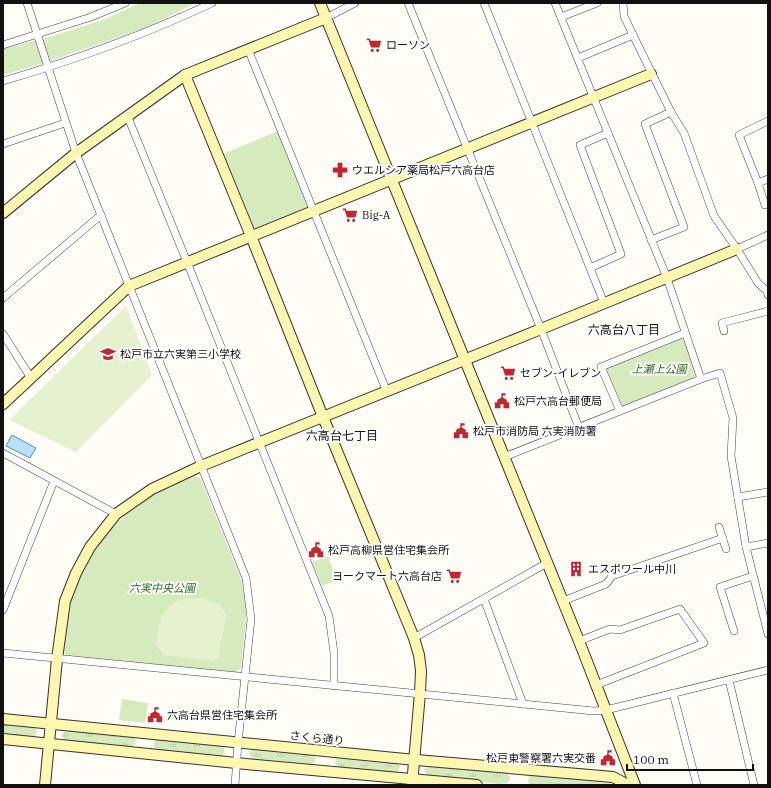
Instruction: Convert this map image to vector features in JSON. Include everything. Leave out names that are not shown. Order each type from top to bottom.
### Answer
[{"type":"street","points":[[27,3],[36,35],[76,153],[246,578],[251,619],[235,785]]},
{"type":"street","points":[[3,45],[91,17],[125,3]]},
{"type":"street","points":[[3,81],[47,68],[144,33],[212,3]]},
{"type":"street","points":[[320,3],[563,601],[635,785]]},
{"type":"street","points":[[3,213],[76,153],[185,75],[326,18],[355,3]]},
{"type":"street","points":[[408,3],[541,330],[579,428]]},
{"type":"street","points":[[484,3],[604,303]]},
{"type":"street","points":[[555,3],[667,278],[701,379]]},
{"type":"street","points":[[561,17],[597,3]]},
{"type":"street","points":[[623,3],[624,16],[633,36],[651,74],[684,133],[714,216],[758,283],[768,292]]},
{"type":"street","points":[[578,58],[633,36]]},
{"type":"street","points":[[248,49],[387,392]]},
{"type":"street","points":[[3,404],[129,286],[651,74]]},
{"type":"street","points":[[185,75],[323,418],[414,638],[419,655],[421,671],[412,782]]},
{"type":"street","points":[[651,240],[684,227],[645,124],[671,112]]},
{"type":"street","points":[[127,116],[329,616],[334,653],[334,686]]},
{"type":"street","points":[[765,205],[739,135],[768,122]]},
{"type":"street","points":[[3,144],[65,123]]},
{"type":"street","points":[[590,268],[621,254],[580,145],[608,133]]},
{"type":"street","points":[[758,183],[768,179]]},
{"type":"street","points":[[3,298],[101,215]]},
{"type":"street","points":[[45,785],[57,659],[65,601],[76,572],[90,547],[116,514],[152,489],[201,466],[541,330],[768,235]]},
{"type":"street","points":[[724,331],[722,323],[768,311]]},
{"type":"street","points":[[620,412],[601,367],[685,333]]},
{"type":"street","points":[[3,334],[31,378]]},
{"type":"street","points":[[504,457],[701,379],[720,373],[733,418],[730,456],[746,547],[753,576],[766,617],[768,634]]},
{"type":"street","points":[[4,456],[116,514]]},
{"type":"street","points":[[3,610],[54,481]]},
{"type":"street","points":[[738,497],[768,492]]},
{"type":"street","points":[[719,527],[726,549]]},
{"type":"street","points":[[563,601],[606,584],[612,576],[722,538]]},
{"type":"street","points":[[746,547],[768,543]]},
{"type":"street","points":[[414,638],[547,563]]},
{"type":"street","points":[[734,631],[720,587],[753,576]]},
{"type":"street","points":[[484,599],[523,704]]},
{"type":"street","points":[[579,641],[610,629],[620,630],[680,609],[704,643],[596,685]]},
{"type":"street","points":[[3,653],[594,711],[606,710],[768,670]]},
{"type":"street","points":[[729,680],[754,785]]},
{"type":"street","points":[[673,693],[697,785]]},
{"type":"street","name":"さくら通り","points":[[3,720],[414,760],[613,777],[628,785]]},
{"type":"street","points":[[3,739],[412,782],[477,785]]},
{"type":"green space","points":[[140,3],[196,3],[145,28],[50,61],[3,75],[3,49],[49,37],[103,20]]},
{"type":"green space","points":[[278,131],[308,203],[306,209],[257,229],[253,227],[223,154]]},
{"type":"green space","points":[[126,306],[152,375],[76,452],[9,420]]},
{"type":"green space","name":"上瀬上公園","points":[[679,338],[684,340],[695,374],[693,379],[624,406],[620,405],[605,371],[608,366]]},
{"type":"green space","name":"六実中央公園","points":[[192,475],[200,477],[242,582],[246,604],[246,619],[241,668],[235,673],[67,656],[63,651],[70,603],[76,585],[93,552],[104,537],[131,510],[165,487]]},
{"type":"green space","points":[[328,556],[337,580],[322,586],[312,562]]},
{"type":"green space","points":[[188,598],[201,598],[220,604],[226,615],[218,659],[214,661],[163,655],[156,644],[161,616],[173,603]]},
{"type":"green space","points":[[122,699],[148,703],[145,723],[119,720]]},
{"type":"green space","points":[[3,724],[34,727],[37,731],[33,738],[3,735]]},
{"type":"green space","points":[[70,730],[132,736],[136,740],[134,745],[131,747],[64,740],[62,736],[63,733]]},
{"type":"green space","points":[[160,739],[222,745],[225,749],[223,755],[221,756],[157,750],[153,746],[155,740]]},
{"type":"green space","points":[[254,748],[312,754],[316,757],[314,763],[311,764],[252,759],[249,754]]},
{"type":"green space","points":[[340,757],[397,763],[400,766],[398,772],[396,773],[338,767],[335,763],[336,758]]},
{"type":"green space","points":[[430,765],[507,773],[510,777],[508,783],[500,784],[428,776],[424,771],[426,767]]},
{"type":"green space","points":[[533,775],[610,783],[612,785],[530,785],[528,781],[529,776]]},
{"type":"water","points":[[12,435],[36,448],[30,458],[6,446]]},
{"type":"place","name":"ローソン","points":[[374,45]]},
{"type":"place","name":"ウエルシア薬局松戸六高台店","points":[[340,170]]},
{"type":"place","name":"Big-A","points":[[350,215]]},
{"type":"place","name":"松戸市立六実第三小学校","points":[[108,354]]},
{"type":"place","name":"セブン-イレブン","points":[[508,373]]},
{"type":"place","name":"松戸六高台郵便局","points":[[502,401]]},
{"type":"place","name":"松戸市消防局 六実消防署","points":[[461,431]]},
{"type":"place","name":"松戸高柳県営住宅集会所","points":[[316,550]]},
{"type":"place","name":"エスポワール中川","points":[[576,569]]},
{"type":"place","name":"ヨークマート六高台店","points":[[454,576]]},
{"type":"place","name":"六高台県営住宅集会所","points":[[155,715]]},
{"type":"place","name":"松戸東警察署六実交番","points":[[608,758]]},
{"type":"district","name":"六高台八丁目","points":[[624,330]]},
{"type":"district","name":"六高台七丁目","points":[[342,436]]}]
